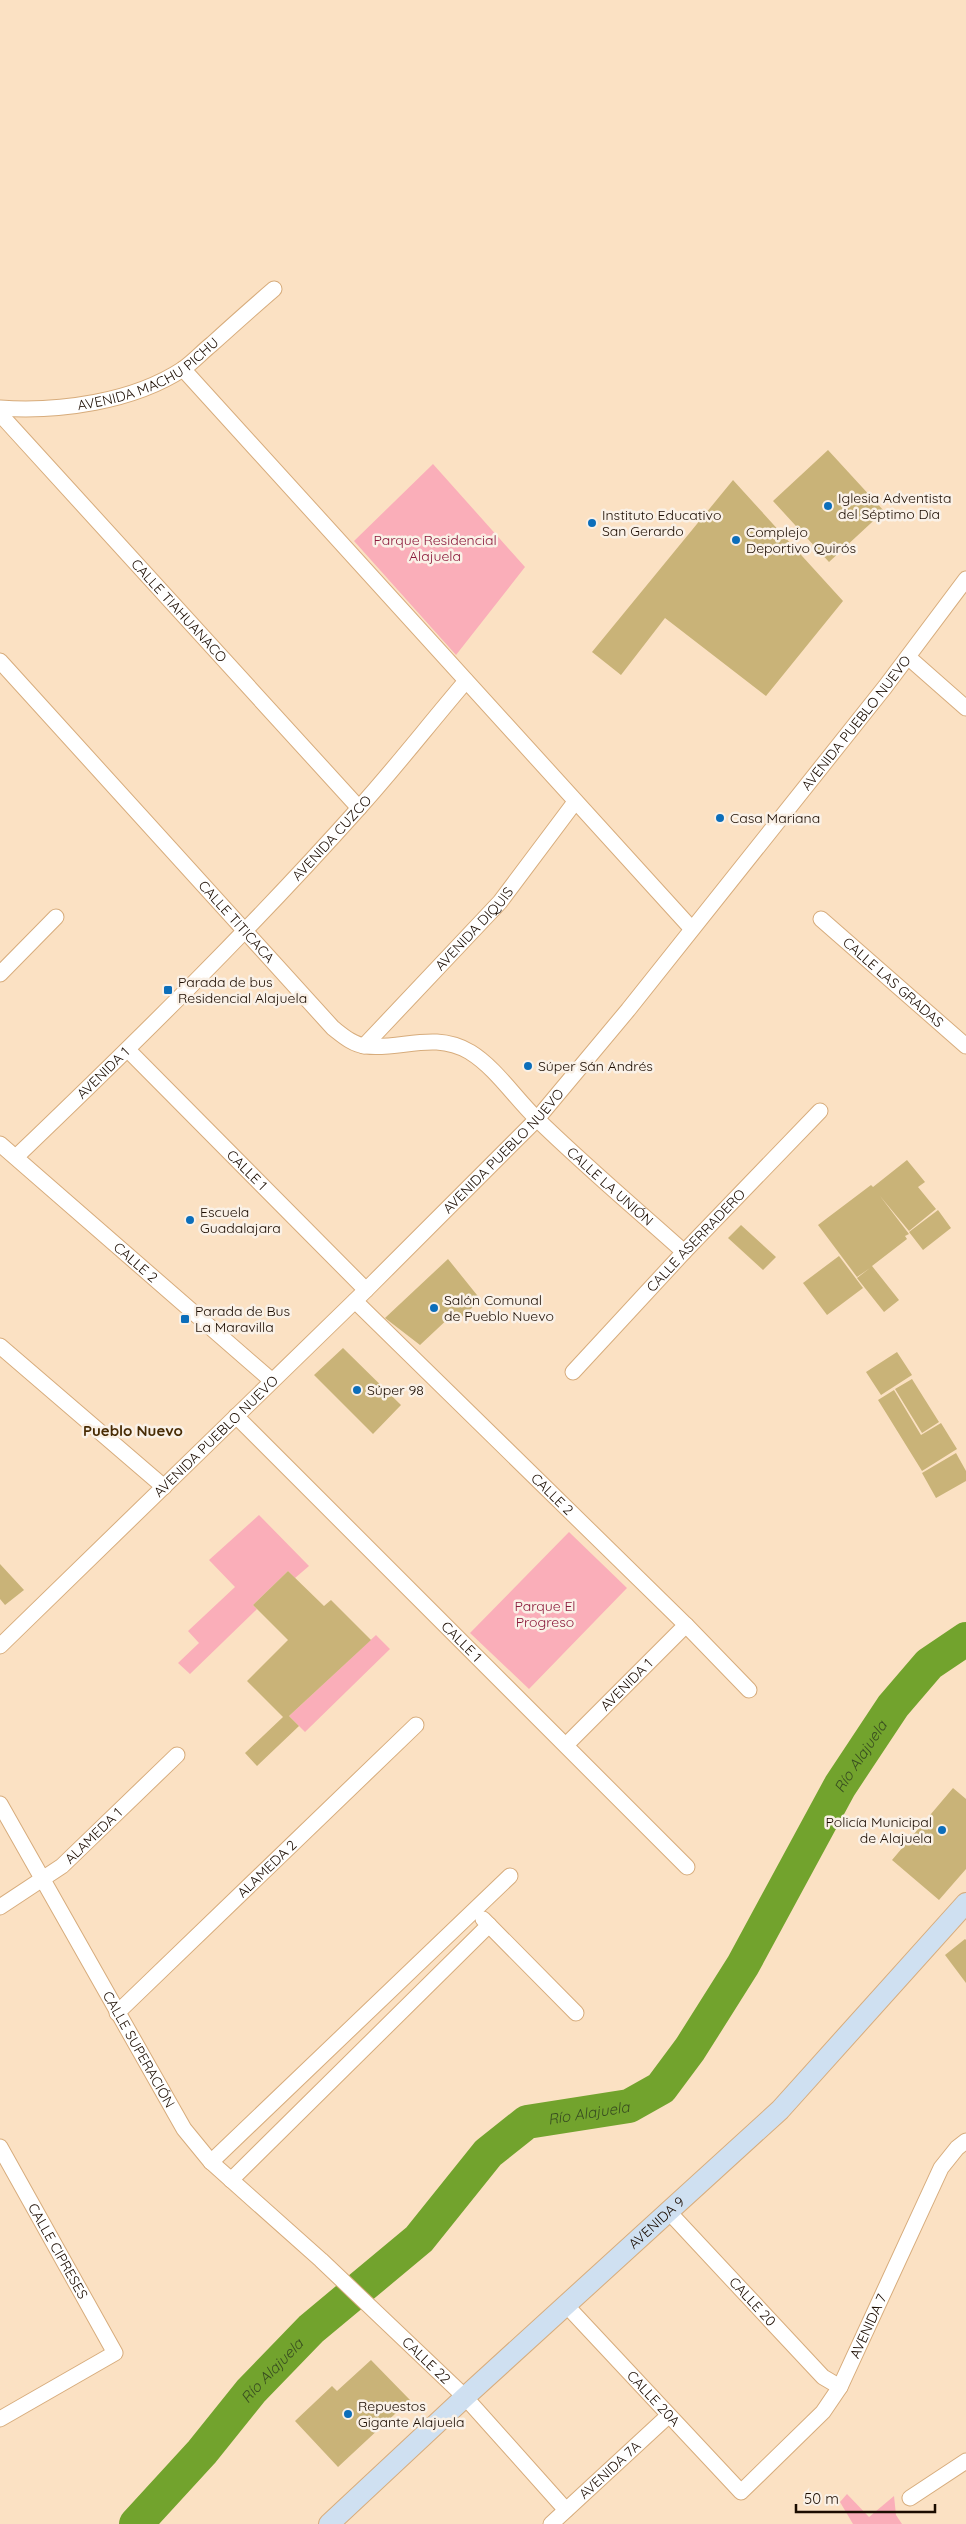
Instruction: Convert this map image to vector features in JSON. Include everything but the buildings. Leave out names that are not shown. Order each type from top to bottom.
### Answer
[{"type":"street","name":"AVENIDA MACHU PICHU","points":[[0,408],[40,410],[74,407],[128,392],[184,369],[274,289]]},
{"type":"street","points":[[184,369],[691,928]]},
{"type":"street","name":"CALLE TIAHUANACO","points":[[0,414],[360,808]]},
{"type":"street","name":"AVENIDA PUEBLO NUEVO","points":[[0,1646],[271,1380],[360,1296],[537,1119],[628,1010],[691,928],[908,657],[966,579]]},
{"type":"street","points":[[908,657],[966,708]]},
{"type":"street","name":"CALLE TITICACA","points":[[0,661],[333,1028],[349,1040],[364,1046],[391,1046],[418,1041],[444,1042],[470,1052],[490,1069],[537,1119]]},
{"type":"street","name":"AVENIDA CUZCO","points":[[189,988],[360,808],[466,681]]},
{"type":"street","name":"AVENIDA DIQUIS","points":[[364,1046],[500,902],[575,802]]},
{"type":"street","points":[[0,974],[56,917]]},
{"type":"street","name":"CALLE LAS GRADAS","points":[[821,920],[966,1046]]},
{"type":"street","name":"AVENIDA 1","points":[[16,1157],[128,1050],[189,988]]},
{"type":"street","name":"CALLE 1","points":[[128,1050],[360,1296]]},
{"type":"street","name":"CALLE ASERRADERO","points":[[573,1372],[684,1252],[820,1112]]},
{"type":"street","name":"CALLE LA UNIÓN","points":[[537,1119],[684,1252]]},
{"type":"street","name":"CALLE 2","points":[[0,1144],[271,1380]]},
{"type":"street","name":"CALLE 2","points":[[360,1296],[749,1690]]},
{"type":"street","points":[[0,1346],[164,1487]]},
{"type":"street","name":"CALLE 1","points":[[236,1416],[567,1744],[687,1867]]},
{"type":"street","name":"AVENIDA 1","points":[[567,1744],[686,1625]]},
{"type":"street","name":"ALAMEDA 2","points":[[117,2013],[416,1725]]},
{"type":"street","name":"ALAMEDA 1","points":[[0,1907],[62,1866],[178,1755]]},
{"type":"street","name":"CALLE SUPERACIÓN","points":[[0,1804],[184,2129],[211,2162],[321,2260]]},
{"type":"street","points":[[211,2162],[510,1876]]},
{"type":"street","name":"AVENIDA 9","points":[[329,2524],[465,2396],[780,2110],[966,1903]]},
{"type":"street","points":[[474,1910],[576,2013]]},
{"type":"street","points":[[230,2180],[489,1925]]},
{"type":"street","name":"AVENIDA 7","points":[[740,2492],[823,2412],[840,2387],[942,2168],[957,2148],[966,2140]]},
{"type":"street","name":"CALLE CIPRESES","points":[[0,2148],[115,2353],[0,2419]]},
{"type":"street","name":"CALLE 20","points":[[668,2211],[823,2377],[840,2387]]},
{"type":"street","name":"CALLE 22","points":[[321,2260],[465,2396],[566,2510]]},
{"type":"street","name":"CALLE 20A","points":[[566,2304],[740,2492]]},
{"type":"street","name":"AVENIDA 7A","points":[[551,2524],[668,2416]]},
{"type":"street","points":[[910,2498],[966,2461]]},
{"type":"green space","name":"Parque Residencial Alajuela","points":[[433,464],[525,567],[456,655],[354,541]]},
{"type":"green space","points":[[259,1515],[309,1566],[295,1578],[288,1571],[253,1605],[257,1609],[190,1674],[178,1663],[199,1643],[188,1631],[235,1587],[209,1560]]},
{"type":"green space","name":"Parque El Progreso","points":[[569,1532],[627,1588],[529,1689],[470,1633]]},
{"type":"green space","points":[[376,1635],[390,1649],[305,1732],[289,1716]]},
{"type":"green space","points":[[847,2494],[869,2517],[894,2496],[896,2515],[902,2524],[853,2524],[840,2502]]},
{"type":"waterway","name":"Río Alajuela","points":[[136,2524],[202,2452],[251,2391],[311,2329],[419,2239],[488,2153],[527,2122],[629,2106],[661,2088],[690,2049],[743,1965],[840,1786],[893,1706],[929,1664],[966,1639]]},
{"type":"place","name":"Iglesia Adventista del Séptimo Día","points":[[828,506]]},
{"type":"place","name":"Instituto Educativo San Gerardo","points":[[592,523]]},
{"type":"place","name":"Complejo Deportivo Quirós","points":[[736,540]]},
{"type":"place","name":"Casa Mariana","points":[[720,818]]},
{"type":"place","name":"Parada de bus Residencial Alajuela","points":[[168,990]]},
{"type":"place","name":"Súper Sán Andrés","points":[[528,1066]]},
{"type":"place","name":"Escuela Guadalajara","points":[[190,1220]]},
{"type":"place","name":"Salón Comunal de Pueblo Nuevo","points":[[434,1308]]},
{"type":"place","name":"Parada de Bus La Maravilla","points":[[185,1319]]},
{"type":"place","name":"Súper 98","points":[[357,1390]]},
{"type":"place","name":"Policía Municipal de Alajuela","points":[[942,1830]]},
{"type":"place","name":"Repuestos Gigante Alajuela","points":[[348,2414]]},
{"type":"district","name":"Pueblo Nuevo","points":[[133,1430]]}]
